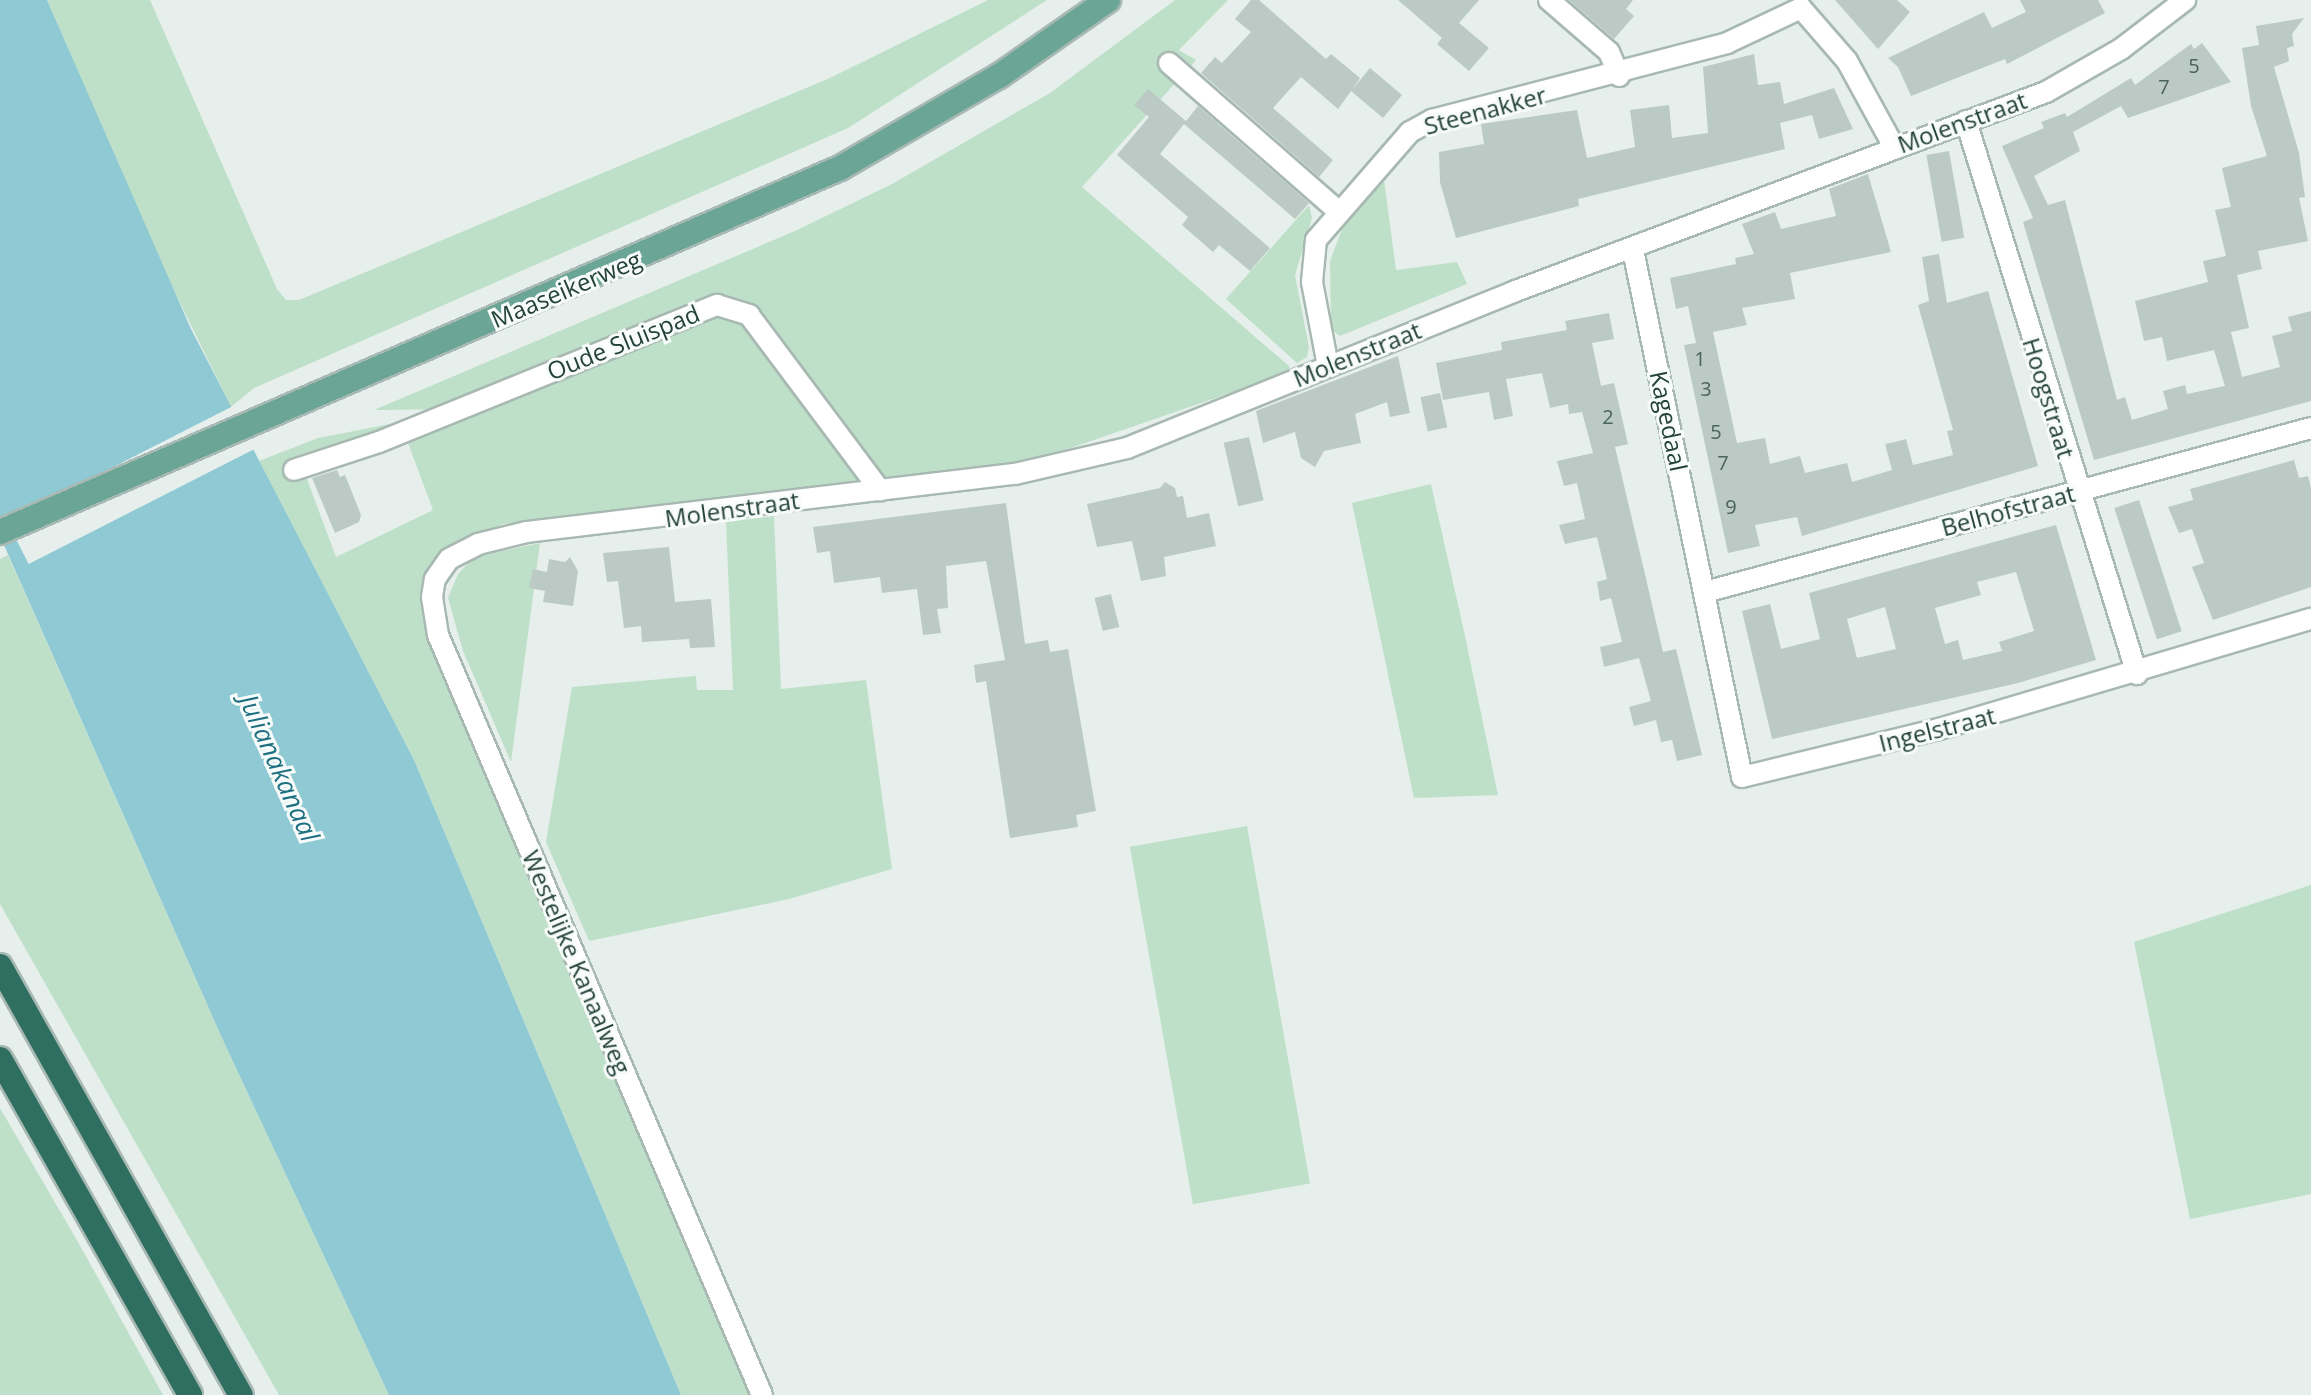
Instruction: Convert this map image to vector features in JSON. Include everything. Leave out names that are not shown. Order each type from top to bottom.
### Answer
[{"type":"highway","points":[[0,966],[241,1395]]},
{"type":"highway","points":[[0,1059],[190,1395]]},
{"type":"main road","name":"Maaseikerweg","points":[[0,532],[840,168],[999,76],[1108,0]]},
{"type":"street","points":[[1549,0],[1609,52],[1619,76]]},
{"type":"street","name":"Molenstraat","points":[[478,544],[527,532],[1015,474],[1127,448],[1328,366],[1894,147],[2046,92],[2121,49],[2185,0]]},
{"type":"street","name":"Steenakker","points":[[1328,366],[1311,262],[1316,240],[1337,210],[1410,132],[1432,120],[1619,76],[1727,43],[1805,4],[1847,61],[1894,147]]},
{"type":"street","points":[[1169,63],[1337,210]]},
{"type":"street","name":"Hoogstraat","points":[[1966,121],[2077,491],[2137,674]]},
{"type":"street","name":"Kagedaal","points":[[1633,250],[1705,592]]},
{"type":"street","name":"Oude Sluispad","points":[[294,470],[379,442],[717,305],[749,315],[880,490]]},
{"type":"street","name":"Belhofstraat","points":[[1705,592],[2311,428]]},
{"type":"street","name":"Westelijke Kanaalweg","points":[[478,544],[449,559],[435,579],[431,615],[762,1395]]},
{"type":"street","name":"Ingelstraat","points":[[1705,592],[1742,777],[2137,674],[2311,619]]},
{"type":"green space","points":[[47,0],[150,0],[277,289],[286,300],[299,300],[830,78],[988,0],[1047,0],[848,128],[254,388],[231,407],[164,270]]},
{"type":"green space","points":[[1175,0],[1228,0],[1179,50],[1196,60],[1082,187],[1290,367],[1285,374],[1036,460],[823,489],[503,524],[458,546],[428,588],[763,1395],[681,1395],[414,760],[259,461],[318,438],[426,417],[298,455],[336,557],[433,510],[405,435],[470,409],[374,410],[795,231],[892,184],[1050,93]]},
{"type":"green space","points":[[1383,172],[1396,270],[1457,262],[1467,284],[1340,336],[1331,329],[1330,261],[1347,216]]},
{"type":"green space","points":[[1309,205],[1312,218],[1295,275],[1309,347],[1307,357],[1297,363],[1226,299]]},
{"type":"green space","points":[[1431,484],[1498,795],[1414,798],[1352,503]]},
{"type":"green space","points":[[774,516],[781,689],[866,680],[892,869],[789,899],[589,941],[546,842],[572,687],[696,676],[697,690],[733,690],[726,522]]},
{"type":"green space","points":[[540,543],[511,762],[463,651],[448,598],[458,574],[474,557]]},
{"type":"green space","points":[[8,555],[222,1038],[389,1395],[279,1395],[0,904],[0,559]]},
{"type":"green space","points":[[1247,826],[1310,1183],[1193,1204],[1130,847]]},
{"type":"green space","points":[[2311,885],[2311,1194],[2190,1219],[2134,942]]},
{"type":"green space","points":[[0,1108],[78,1242],[163,1395],[0,1395]]},
{"type":"water","name":"Julianakanaal","points":[[0,0],[47,0],[191,329],[414,760],[681,1395],[389,1395],[222,1038],[0,536]]},
{"type":"pier","points":[[235,405],[257,448],[29,564],[7,521]]},
{"type":"building","points":[[1251,0],[1259,0],[1326,59],[1331,54],[1360,78],[1352,90],[1370,68],[1402,95],[1383,118],[1351,91],[1338,109],[1301,77],[1273,108],[1333,160],[1319,177],[1201,73],[1215,57],[1222,63],[1251,32],[1235,19]]},
{"type":"building","points":[[1398,0],[1479,0],[1459,23],[1489,48],[1469,71],[1437,44],[1442,38]]},
{"type":"building","points":[[1569,0],[1633,0],[1626,9],[1634,16],[1614,39]]},
{"type":"building","points":[[1835,0],[1897,0],[1910,12],[1878,49]]},
{"type":"building","points":[[2020,0],[2098,0],[2105,13],[2007,64],[2005,59],[1911,96],[1898,67],[1888,58],[1984,12],[1992,28],[2026,12]]},
{"type":"building","points":[[2304,18],[2292,34],[2294,46],[2287,48],[2289,61],[2274,67],[2299,153],[2305,197],[2299,198],[2308,241],[2258,251],[2262,269],[2237,275],[2249,328],[2231,332],[2242,377],[2280,367],[2272,336],[2292,331],[2288,317],[2311,311],[2311,401],[2094,460],[2023,222],[2033,218],[2002,146],[2044,128],[2041,122],[2065,113],[2067,117],[2131,78],[2135,85],[2191,44],[2194,49],[2202,43],[2231,82],[2128,118],[2121,106],[2073,132],[2080,151],[2034,176],[2048,205],[2065,200],[2117,400],[2125,397],[2132,420],[2168,409],[2163,391],[2185,385],[2187,394],[2225,386],[2214,350],[2167,361],[2162,337],[2144,341],[2135,301],[2208,282],[2203,261],[2226,256],[2215,210],[2231,207],[2222,168],[2267,156],[2251,106],[2242,48],[2259,45],[2256,26]]},
{"type":"building","points":[[1754,54],[1758,85],[1780,82],[1784,104],[1834,88],[1853,129],[1819,139],[1812,115],[1780,123],[1785,149],[1578,199],[1579,206],[1456,238],[1440,182],[1439,152],[1484,144],[1481,124],[1577,110],[1587,158],[1635,147],[1630,110],[1669,105],[1672,138],[1708,133],[1703,67]]},
{"type":"building","points":[[1148,89],[1186,121],[1198,106],[1309,203],[1295,219],[1184,124],[1160,154],[1270,248],[1250,271],[1219,245],[1213,252],[1182,225],[1188,217],[1117,155],[1149,117],[1134,105]]},
{"type":"building","points":[[1949,151],[1964,238],[1942,242],[1926,155]]},
{"type":"building","points":[[1868,174],[1891,252],[1790,273],[1795,299],[1742,308],[1747,325],[1713,332],[1737,443],[1765,438],[1770,464],[1800,456],[1805,473],[1847,463],[1852,482],[1892,470],[1885,444],[1906,439],[1913,465],[1953,455],[1947,431],[1953,430],[1918,305],[1929,301],[1922,257],[1939,254],[1947,303],[1988,291],[2038,466],[1802,536],[1797,517],[1755,525],[1760,546],[1728,553],[1684,345],[1696,343],[1688,306],[1676,309],[1670,278],[1736,264],[1735,258],[1754,254],[1742,224],[1775,212],[1781,229],[1836,216],[1829,189]]},
{"type":"building","points":[[1609,313],[1614,339],[1592,343],[1601,386],[1614,383],[1628,444],[1615,447],[1663,652],[1676,649],[1702,755],[1677,761],[1672,740],[1661,742],[1656,720],[1634,726],[1629,707],[1651,701],[1639,658],[1604,667],[1600,647],[1622,642],[1611,598],[1600,601],[1597,582],[1607,579],[1597,537],[1565,544],[1559,525],[1585,519],[1577,483],[1564,486],[1557,461],[1593,453],[1582,412],[1569,414],[1568,404],[1550,408],[1542,373],[1506,379],[1513,416],[1494,420],[1489,392],[1443,400],[1436,363],[1502,350],[1501,342],[1567,330],[1565,321]]},
{"type":"building","points":[[1398,356],[1410,413],[1390,417],[1387,402],[1355,414],[1361,443],[1324,451],[1315,467],[1301,458],[1295,432],[1263,443],[1256,411]]},
{"type":"building","points":[[1440,393],[1447,427],[1428,431],[1420,397]]},
{"type":"building","points":[[1249,437],[1264,500],[1238,506],[1224,443]]},
{"type":"building","points":[[2294,460],[2299,478],[2308,476],[2311,488],[2311,587],[2213,620],[2192,567],[2204,563],[2192,529],[2179,533],[2168,507],[2193,500],[2190,489]]},
{"type":"building","points":[[337,470],[340,477],[345,475],[361,515],[359,522],[335,533],[312,478]]},
{"type":"building","points":[[1165,482],[1175,488],[1177,497],[1183,496],[1187,518],[1209,513],[1216,546],[1164,557],[1166,576],[1141,581],[1132,541],[1097,547],[1087,504],[1160,488]]},
{"type":"building","points":[[2139,500],[2182,631],[2157,639],[2114,508]]},
{"type":"building","points":[[1006,503],[1025,644],[1048,640],[1050,652],[1068,649],[1096,811],[1076,815],[1078,827],[1010,838],[986,681],[976,683],[974,665],[1005,660],[986,561],[946,566],[948,608],[937,609],[941,633],[923,635],[917,589],[882,593],[880,577],[834,583],[830,551],[817,553],[813,527]]},
{"type":"building","points":[[2056,525],[2096,660],[2018,683],[1772,739],[1742,611],[1770,604],[1781,649],[1820,639],[1809,593]],"holes":[[[2016,572],[2034,631],[1999,642],[2002,651],[1963,660],[1958,640],[1945,644],[1935,608],[1981,595],[1977,582]],[[1885,607],[1896,649],[1857,658],[1847,619]]]},
{"type":"building","points":[[669,547],[675,602],[711,599],[715,647],[690,648],[689,639],[642,642],[641,626],[624,628],[618,581],[607,582],[603,553]]},
{"type":"building","points":[[570,557],[578,571],[573,606],[543,602],[545,591],[529,588],[533,569],[547,572],[549,559],[565,562]]},
{"type":"building","points":[[1111,594],[1119,627],[1103,631],[1095,598]]}]
